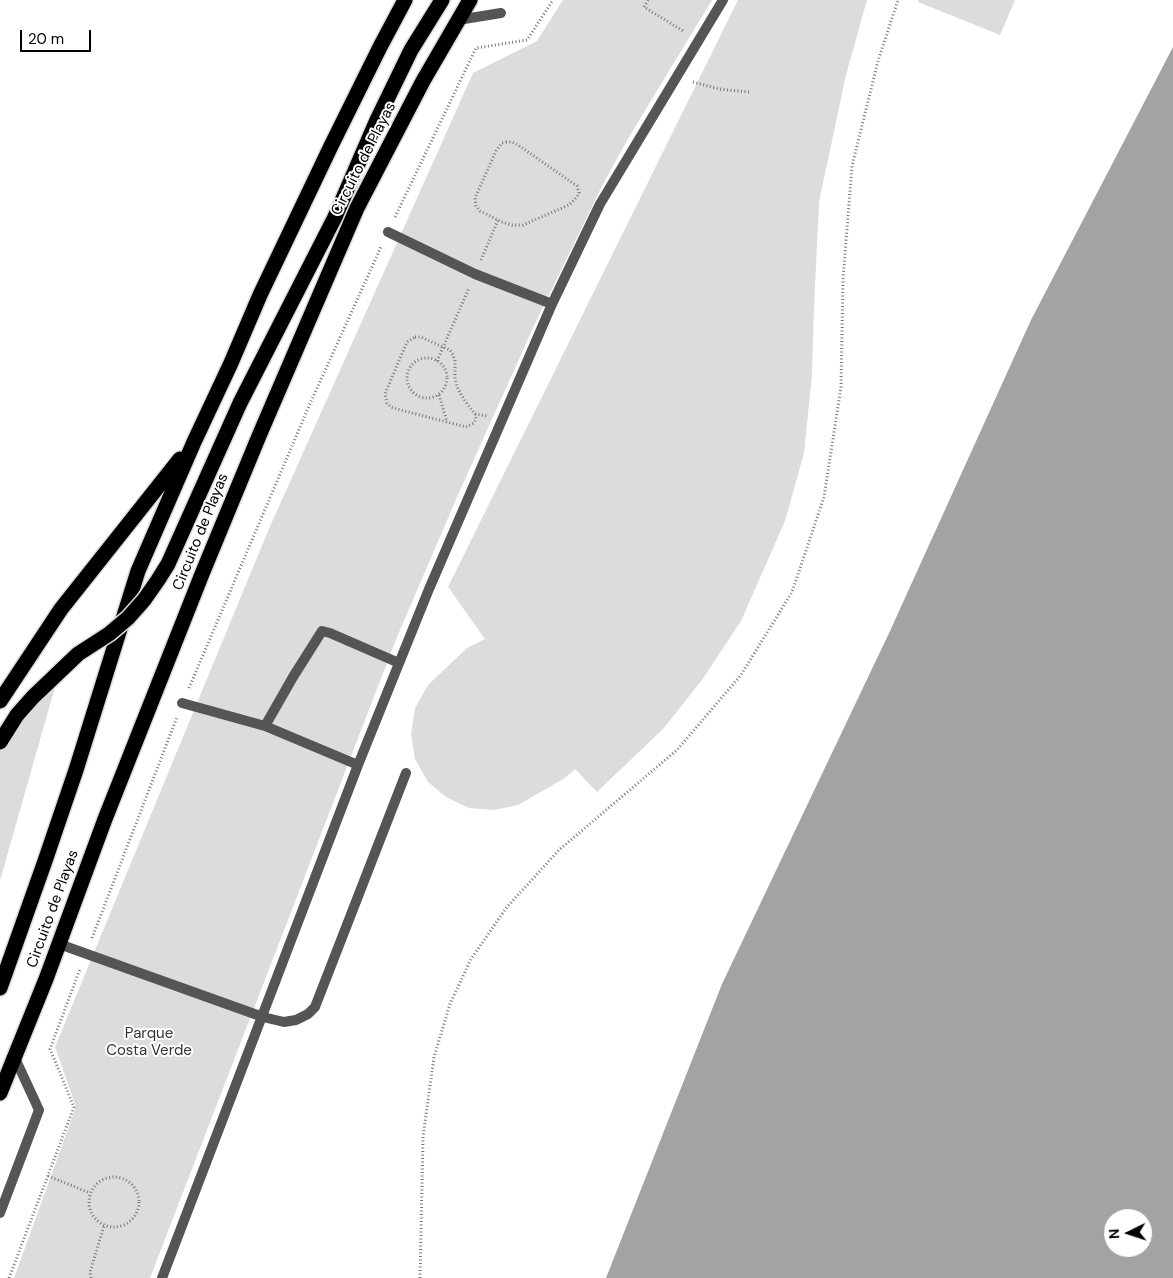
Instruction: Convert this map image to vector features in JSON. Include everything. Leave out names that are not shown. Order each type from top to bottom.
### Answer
[{"type":"highway","name":"Circuito de Playas","points":[[0,988],[76,770],[138,571],[260,294],[330,146],[404,0]]},
{"type":"highway","points":[[0,742],[17,714],[32,697],[78,654],[109,634],[128,618],[144,600],[168,564],[240,403],[335,217],[377,120],[411,50],[442,0]]},
{"type":"highway","name":"Circuito de Playas","points":[[0,1093],[59,944],[105,819],[202,574],[353,217],[422,81],[470,0]]},
{"type":"highway","points":[[0,701],[61,610],[194,442]]},
{"type":"lane","points":[[162,1278],[358,765],[429,589],[552,304],[600,204],[724,0]]},
{"type":"lane","points":[[458,20],[501,14]]},
{"type":"lane","points":[[388,232],[475,274],[552,304]]},
{"type":"lane","points":[[265,726],[322,631],[399,663]]},
{"type":"lane","points":[[182,703],[265,726],[358,765]]},
{"type":"lane","points":[[59,944],[263,1017],[284,1022],[296,1020],[308,1014],[315,1007],[406,774]]},
{"type":"lane","points":[[0,1212],[39,1110],[14,1056]]},
{"type":"path","points":[[9,1278],[74,1107],[50,1049],[182,703],[309,406],[388,232],[476,48],[527,40],[553,0]]},
{"type":"path","points":[[648,0],[644,6],[698,40]]},
{"type":"path","points":[[420,1278],[423,1137],[434,1057],[450,1004],[470,959],[507,907],[560,850],[677,750],[741,676],[792,592],[824,497],[841,387],[843,279],[852,166],[878,60],[898,0]]},
{"type":"path","points":[[677,75],[698,84],[719,89],[749,92]]},
{"type":"path","points":[[506,142],[518,145],[577,186],[578,189],[577,198],[569,205],[522,225],[512,225],[480,211],[476,206],[475,198],[496,151],[502,143],[506,142]]},
{"type":"path","points":[[421,337],[450,350],[453,355],[455,379],[458,389],[464,401],[473,410],[476,419],[474,423],[466,427],[447,422],[397,409],[387,403],[385,394],[407,342],[411,339],[421,337]]},
{"type":"path","points":[[430,358],[443,366],[447,382],[444,389],[438,394],[431,398],[424,398],[410,390],[407,383],[407,375],[415,362],[430,358]]},
{"type":"path","points":[[438,394],[447,422]]},
{"type":"path","points":[[48,1176],[90,1193]]},
{"type":"path","points":[[112,1176],[128,1181],[134,1186],[139,1200],[136,1215],[125,1225],[111,1228],[104,1226],[92,1215],[89,1206],[90,1193],[97,1183],[112,1176]]},
{"type":"path","points":[[91,1278],[90,1272],[104,1226]]},
{"type":"green space","name":"Parque Costa Verde","points":[[563,0],[712,0],[629,137],[603,184],[533,328],[457,497],[397,637],[150,1278],[14,1278],[76,1107],[55,1047],[268,531],[473,73],[537,41]]},
{"type":"green space","points":[[738,0],[867,0],[846,75],[819,202],[812,375],[804,453],[785,521],[741,621],[702,680],[663,729],[597,792],[575,769],[565,778],[518,805],[494,810],[469,808],[446,797],[428,782],[415,759],[411,734],[415,708],[428,685],[467,648],[485,639],[448,587]]},
{"type":"green space","points":[[919,0],[1015,0],[1000,35],[918,2]]},
{"type":"green space","points":[[57,680],[0,879],[0,728],[5,721]]},
{"type":"shaded area","points":[[1173,47],[1173,1278],[606,1278],[722,984],[890,631],[1031,320]]}]
